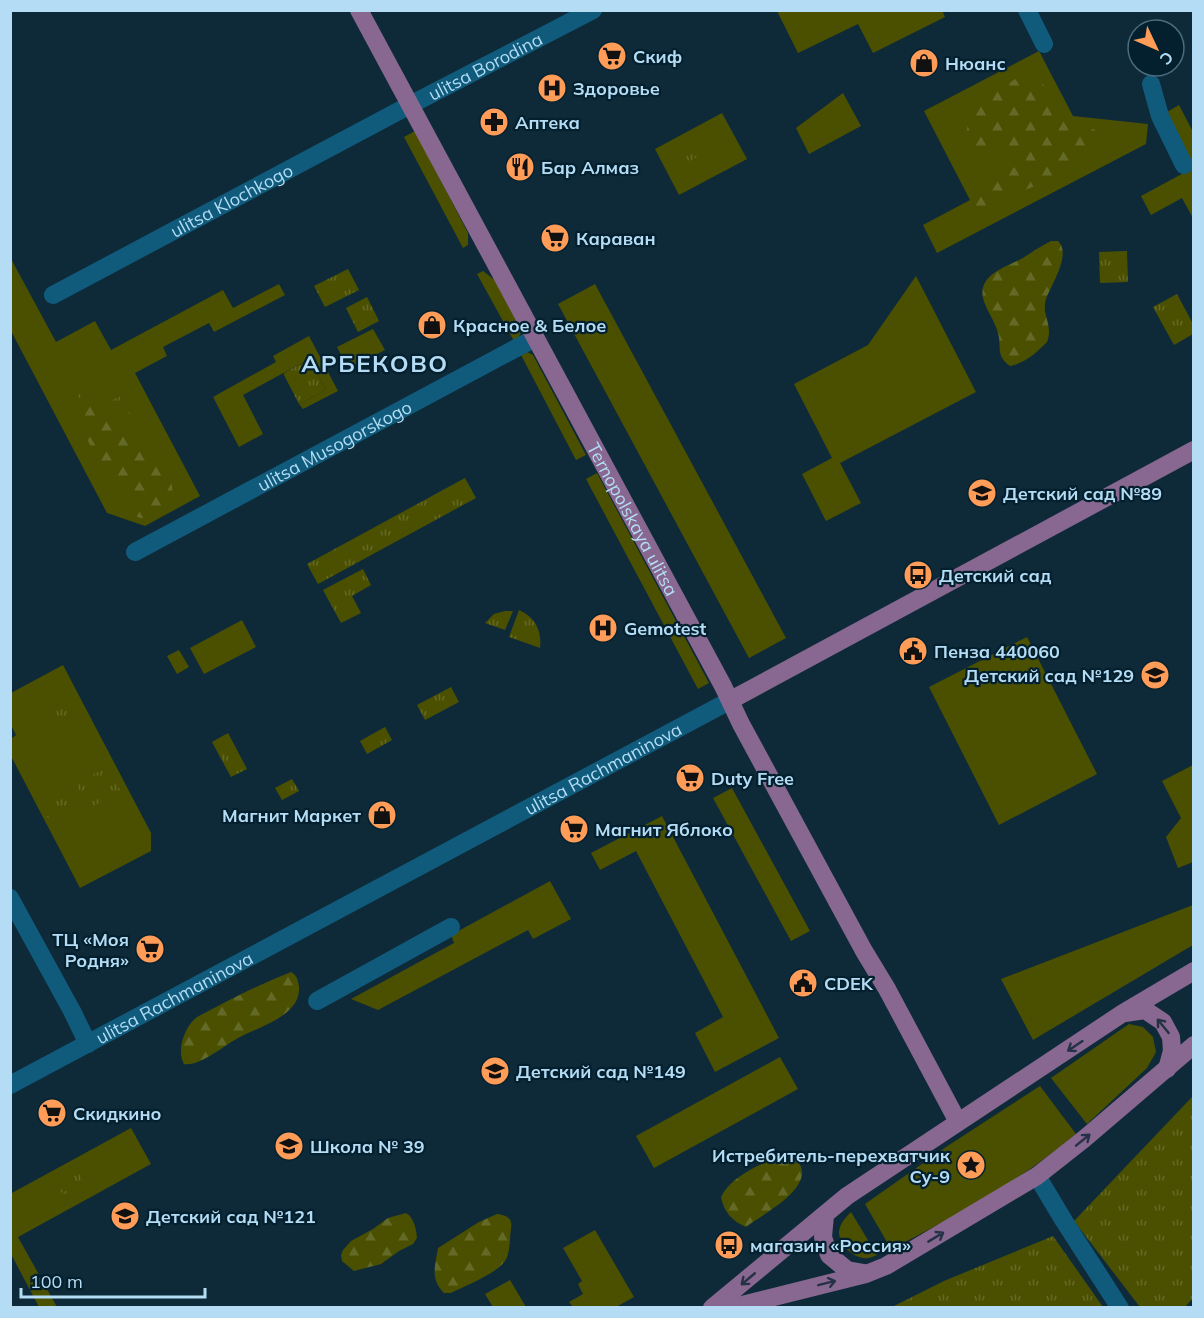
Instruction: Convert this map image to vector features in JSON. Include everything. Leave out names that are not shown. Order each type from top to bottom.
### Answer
[{"type":"main road","name":"Ternopolskaya ulitsa","points":[[359,10],[741,724],[958,1122]]},
{"type":"main road","name":"ulitsa Rachmaninova","points":[[730,700],[1194,450]]},
{"type":"main road","points":[[712,1308],[847,1196],[1123,1013],[1194,971]]},
{"type":"main road","points":[[1123,1013],[1145,1010],[1162,1022],[1172,1037],[1172,1051],[1167,1069]]},
{"type":"main road","points":[[729,1308],[879,1270],[1037,1176],[1194,1045]]},
{"type":"main road","points":[[825,1215],[823,1237],[829,1255],[847,1270],[866,1274]]},
{"type":"street","name":"ulitsa Borodina","points":[[410,105],[592,10]]},
{"type":"street","points":[[1027,10],[1044,44]]},
{"type":"street","points":[[1150,84],[1160,116],[1184,165]]},
{"type":"street","name":"ulitsa Klochkogo","points":[[53,295],[410,105]]},
{"type":"street","name":"ulitsa Musogorskogo","points":[[135,552],[535,338]]},
{"type":"street","name":"ulitsa Rachmaninova","points":[[10,1085],[730,700]]},
{"type":"street","points":[[10,898],[88,1044]]},
{"type":"street","points":[[316,1001],[451,927]]},
{"type":"street","points":[[1037,1176],[1120,1308]]},
{"type":"green space","points":[[942,10],[945,17],[873,53],[858,24],[798,53],[777,11]]},
{"type":"green space","points":[[1039,51],[1073,116],[1148,124],[1146,144],[937,253],[923,225],[970,200],[924,111]]},
{"type":"green space","points":[[1030,74],[1042,83],[1070,116],[1095,130],[1097,139],[1067,170],[983,211],[974,207],[974,199],[978,191],[992,179],[1016,166],[1020,160],[1014,151],[980,148],[970,143],[966,132],[971,115],[994,92],[1022,75]]},
{"type":"green space","points":[[843,93],[861,126],[809,154],[796,128]]},
{"type":"green space","points":[[1179,105],[1193,132],[1193,218],[1182,198],[1151,215],[1141,196],[1191,169],[1162,115]]},
{"type":"green space","points":[[722,113],[747,159],[679,195],[655,149]]},
{"type":"green space","points":[[415,131],[468,233],[468,245],[463,248],[404,137]]},
{"type":"green space","points":[[699,134],[708,151],[688,162],[679,145]]},
{"type":"green space","points":[[1051,241],[1058,241],[1063,254],[1045,304],[1049,327],[1047,342],[1021,363],[1010,366],[1002,358],[998,333],[984,302],[985,283],[995,272]]},
{"type":"green space","points":[[1127,251],[1128,282],[1100,283],[1099,252]]},
{"type":"green space","points":[[10,257],[56,342],[95,321],[111,350],[223,290],[233,308],[279,284],[285,295],[214,332],[209,323],[163,347],[167,356],[135,373],[200,496],[145,526],[107,513],[11,331]]},
{"type":"green space","points":[[348,269],[359,290],[325,307],[314,286]]},
{"type":"green space","points":[[483,271],[496,281],[522,330],[518,339],[514,341],[477,274]]},
{"type":"green space","points":[[916,276],[976,392],[840,463],[861,503],[826,521],[802,474],[832,458],[794,384],[868,345]]},
{"type":"green space","points":[[595,284],[786,638],[749,658],[558,304]]},
{"type":"green space","points":[[1177,294],[1193,324],[1193,334],[1174,345],[1153,307]]},
{"type":"green space","points":[[367,297],[379,321],[358,332],[346,308]]},
{"type":"green space","points":[[373,329],[385,350],[348,369],[337,347]]},
{"type":"green space","points":[[309,336],[338,391],[303,409],[299,404],[326,390],[309,359],[243,395],[263,434],[239,447],[213,397],[276,362],[273,356]]},
{"type":"green space","points":[[525,351],[533,355],[586,455],[576,460],[520,353]]},
{"type":"green space","points":[[309,359],[326,390],[299,404],[284,373]]},
{"type":"green space","points":[[83,371],[93,390],[79,398],[68,379]]},
{"type":"green space","points":[[119,396],[130,414],[115,423],[105,404]]},
{"type":"green space","points":[[92,402],[113,426],[118,429],[135,431],[142,436],[165,466],[173,490],[171,500],[161,512],[151,517],[141,518],[130,510],[125,488],[105,468],[86,437],[83,413],[85,406]]},
{"type":"green space","points":[[597,473],[709,683],[698,689],[586,479]]},
{"type":"green space","points":[[465,478],[476,498],[318,584],[307,564]]},
{"type":"green space","points":[[363,569],[371,585],[352,596],[361,613],[341,623],[323,590]]},
{"type":"green space","points":[[519,610],[529,616],[536,625],[540,636],[540,648],[509,637]]},
{"type":"green space","points":[[513,611],[505,630],[485,623],[494,614]]},
{"type":"green space","points":[[242,620],[256,647],[204,674],[190,648]]},
{"type":"green space","points":[[1027,637],[1097,774],[999,825],[929,687]]},
{"type":"green space","points":[[179,650],[189,667],[177,674],[167,656]]},
{"type":"green space","points":[[63,665],[151,833],[151,851],[80,888],[11,756],[11,739],[16,735],[11,725],[11,693]]},
{"type":"green space","points":[[451,687],[459,702],[425,720],[417,705]]},
{"type":"green space","points":[[65,694],[76,712],[50,727],[39,709]]},
{"type":"green space","points":[[385,727],[392,740],[367,754],[360,741]]},
{"type":"green space","points":[[228,733],[247,769],[231,777],[212,742]]},
{"type":"green space","points":[[1193,765],[1193,862],[1178,868],[1166,837],[1181,818],[1162,781]]},
{"type":"green space","points":[[107,767],[121,791],[90,808],[76,784]]},
{"type":"green space","points":[[292,779],[299,791],[282,800],[275,788]]},
{"type":"green space","points":[[67,782],[79,807],[50,822],[37,797]]},
{"type":"green space","points":[[732,788],[810,931],[791,941],[713,798]]},
{"type":"green space","points":[[662,816],[779,1038],[715,1072],[695,1033],[723,1017],[636,851],[600,870],[591,853]]},
{"type":"green space","points":[[550,881],[571,919],[533,939],[528,930],[378,1010],[351,999],[454,943],[451,935]]},
{"type":"green space","points":[[1193,905],[1193,945],[1033,1040],[1001,979]]},
{"type":"green space","points":[[291,972],[298,980],[298,997],[286,1013],[204,1059],[184,1064],[181,1045],[189,1026],[197,1017],[245,992]]},
{"type":"green space","points":[[1129,1024],[1143,1027],[1153,1037],[1156,1052],[1147,1068],[1087,1124],[1051,1078]]},
{"type":"green space","points":[[780,1057],[798,1089],[654,1168],[636,1136]]},
{"type":"green space","points":[[1040,1086],[1076,1134],[1010,1183],[891,1249],[865,1204],[946,1147]]},
{"type":"green space","points":[[1193,1096],[1194,1297],[1185,1307],[1140,1307],[1074,1221]]},
{"type":"green space","points":[[131,1128],[151,1164],[18,1237],[57,1307],[39,1307],[11,1254],[10,1194]]},
{"type":"green space","points":[[788,1153],[799,1163],[802,1174],[790,1194],[746,1227],[733,1219],[724,1207],[721,1197],[726,1189],[741,1175]]},
{"type":"green space","points":[[77,1170],[84,1183],[63,1195],[56,1182]]},
{"type":"green space","points":[[851,1212],[877,1255],[867,1258],[859,1257],[843,1245],[839,1232],[844,1220]]},
{"type":"green space","points":[[406,1213],[415,1227],[417,1238],[413,1244],[381,1264],[354,1271],[342,1261],[343,1250],[351,1241],[388,1218]]},
{"type":"green space","points":[[497,1214],[503,1215],[511,1222],[509,1251],[504,1263],[483,1278],[451,1293],[444,1293],[435,1277],[438,1248],[479,1222]]},
{"type":"green space","points":[[595,1230],[634,1297],[616,1307],[573,1307],[569,1302],[583,1294],[578,1284],[582,1281],[563,1248]]},
{"type":"green space","points":[[1053,1236],[1103,1307],[892,1307],[944,1281]]},
{"type":"green space","points":[[510,1280],[526,1307],[493,1307],[485,1294]]},
{"type":"place","name":"Скиф","points":[[612,56]]},
{"type":"place","name":"Нюанс","points":[[924,63]]},
{"type":"place","name":"Здоровье","points":[[552,88]]},
{"type":"place","name":"Аптека","points":[[494,122]]},
{"type":"place","name":"Бар Алмаз","points":[[520,167]]},
{"type":"place","name":"Караван","points":[[555,238]]},
{"type":"place","name":"Красное & Белое","points":[[432,325]]},
{"type":"place","name":"Детский сад №89","points":[[982,493]]},
{"type":"place","name":"Детский сад","points":[[918,575]]},
{"type":"place","name":"Gemotest","points":[[603,628]]},
{"type":"place","name":"Пенза 440060","points":[[913,651]]},
{"type":"place","name":"Детский сад №129","points":[[1155,675]]},
{"type":"place","name":"Duty Free","points":[[690,778]]},
{"type":"place","name":"Магнит Маркет","points":[[382,815]]},
{"type":"place","name":"Магнит Яблоко","points":[[574,829]]},
{"type":"place","name":"ТЦ «Моя Родня»","points":[[150,949]]},
{"type":"place","name":"CDEK","points":[[803,983]]},
{"type":"place","name":"Детский сад №149","points":[[495,1071]]},
{"type":"place","name":"Скидкино","points":[[52,1113]]},
{"type":"place","name":"Школа № 39","points":[[289,1146]]},
{"type":"place","name":"Истребитель-перехватчик Су-9","points":[[971,1165]]},
{"type":"place","name":"Детский сад №121","points":[[125,1216]]},
{"type":"place","name":"магазин «Россия»","points":[[729,1245]]},
{"type":"district","name":"АРБЕКОВО","points":[[375,363]]}]
